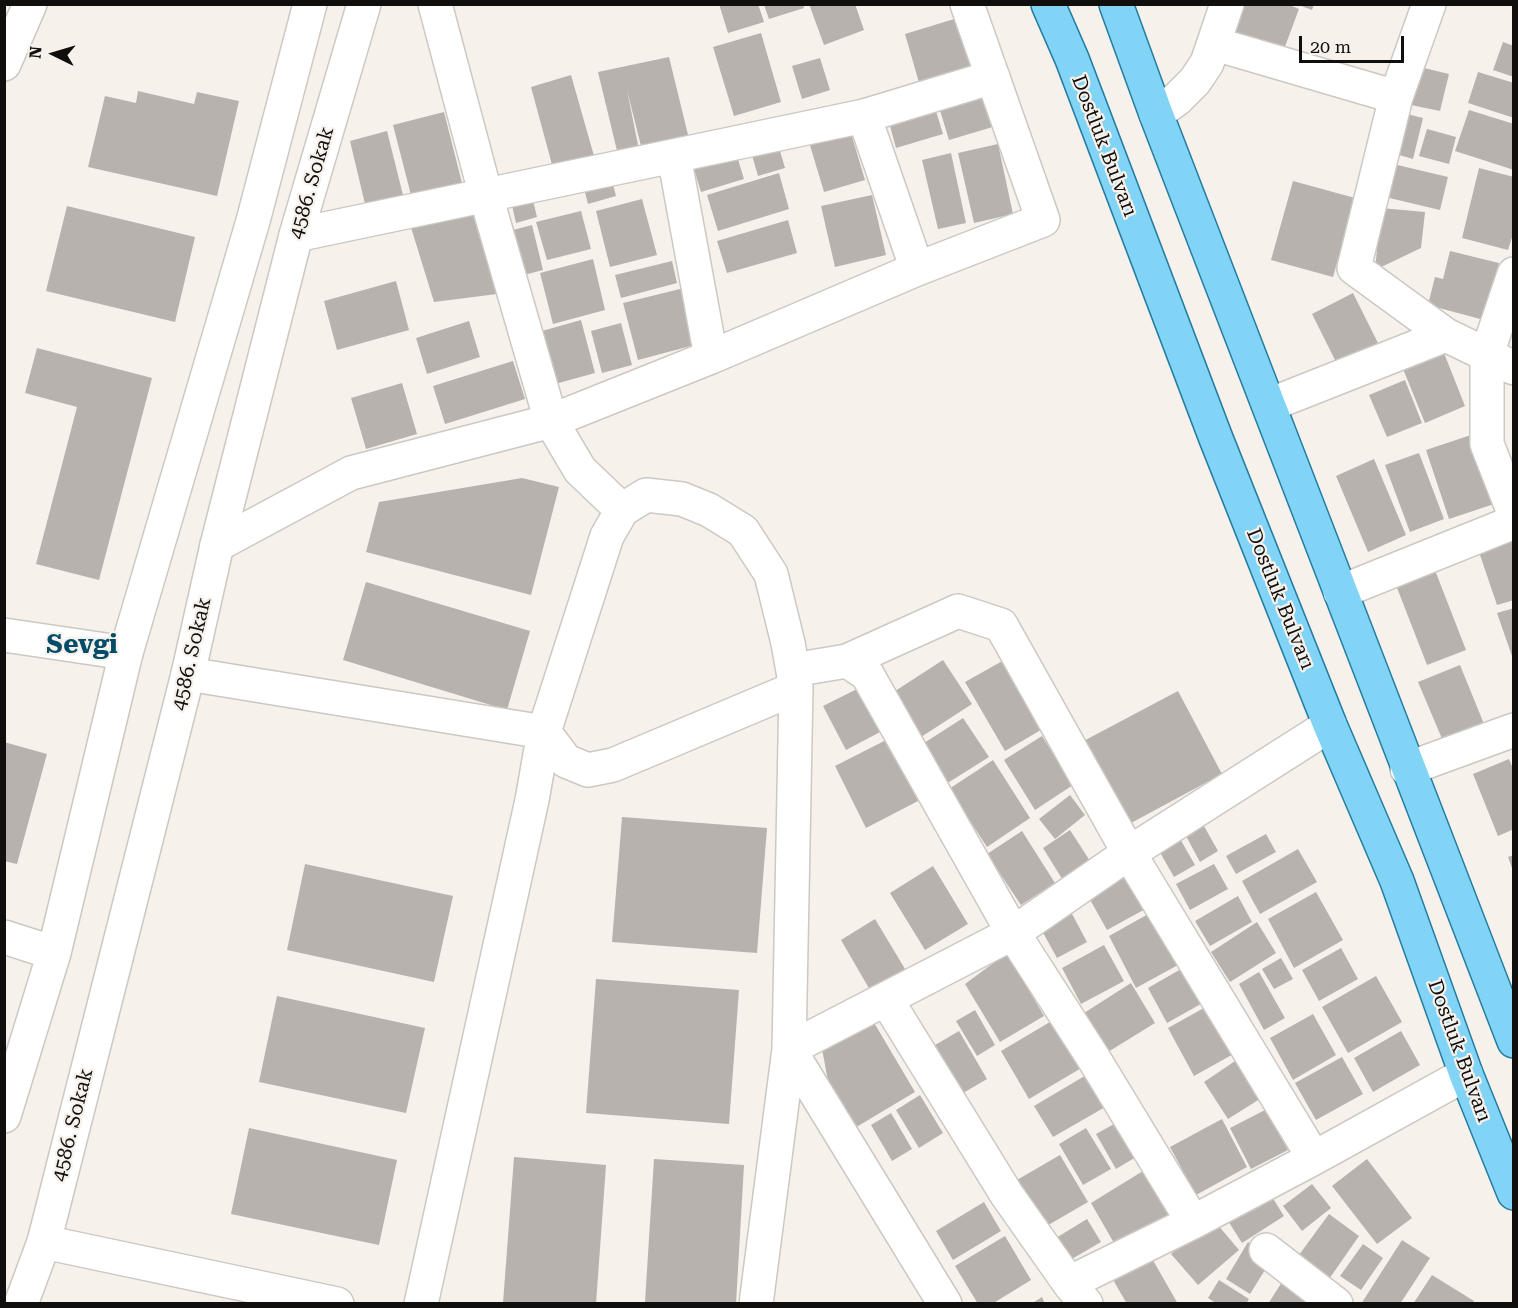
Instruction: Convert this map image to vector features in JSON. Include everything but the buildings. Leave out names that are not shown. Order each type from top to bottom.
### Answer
[{"type":"main road","name":"Dostluk Bulvarı","points":[[1048,4],[1072,59],[1215,436],[1330,725],[1397,881],[1466,1074],[1514,1193]]},
{"type":"main road","points":[[1116,4],[1407,769],[1514,1041]]},
{"type":"street","points":[[4,64],[30,4]]},
{"type":"street","points":[[4,1116],[54,953],[126,653],[253,221],[310,4]]},
{"type":"street","name":"4586. Sokak","points":[[21,1304],[44,1242],[188,674],[217,545],[296,235],[364,4]]},
{"type":"street","points":[[435,4],[486,196],[551,421],[580,470],[622,510]]},
{"type":"street","points":[[217,545],[351,473],[551,421],[711,357],[917,269],[1043,220],[967,4]]},
{"type":"street","points":[[1156,114],[1177,99],[1195,81],[1207,63],[1227,4]]},
{"type":"street","points":[[1429,4],[1396,97],[1354,268],[1446,335],[1500,361]]},
{"type":"street","points":[[1215,44],[1396,97]]},
{"type":"street","points":[[296,235],[864,116],[993,77]]},
{"type":"street","points":[[864,116],[917,269]]},
{"type":"street","points":[[674,156],[711,357]]},
{"type":"street","points":[[1514,274],[1487,444],[1514,513]]},
{"type":"street","points":[[1269,405],[1446,335]]},
{"type":"street","points":[[421,1304],[532,800],[544,732],[607,536],[622,510],[646,495],[682,499],[709,510],[743,531],[771,574],[795,679],[789,1049],[756,1304]]},
{"type":"street","points":[[1340,592],[1514,522]]},
{"type":"street","points":[[188,674],[544,732],[566,761],[588,770],[613,765],[795,679],[847,661],[958,611],[1001,625],[1129,852],[1314,1158]]},
{"type":"street","points":[[4,635],[126,653]]},
{"type":"street","points":[[847,661],[867,674],[1013,933],[1094,1059],[1193,1222]]},
{"type":"street","points":[[789,1049],[1013,933],[1129,852],[1330,725]]},
{"type":"street","points":[[1407,769],[1514,730]]},
{"type":"street","points":[[4,937],[54,953]]},
{"type":"street","points":[[886,999],[1007,1195],[1078,1293],[1193,1222],[1466,1074]]},
{"type":"street","points":[[789,1049],[945,1304]]},
{"type":"street","points":[[44,1242],[338,1304]]},
{"type":"street","points":[[1266,1250],[1336,1304]]},
{"type":"district","name":"Sevgi","points":[[82,645]]}]
